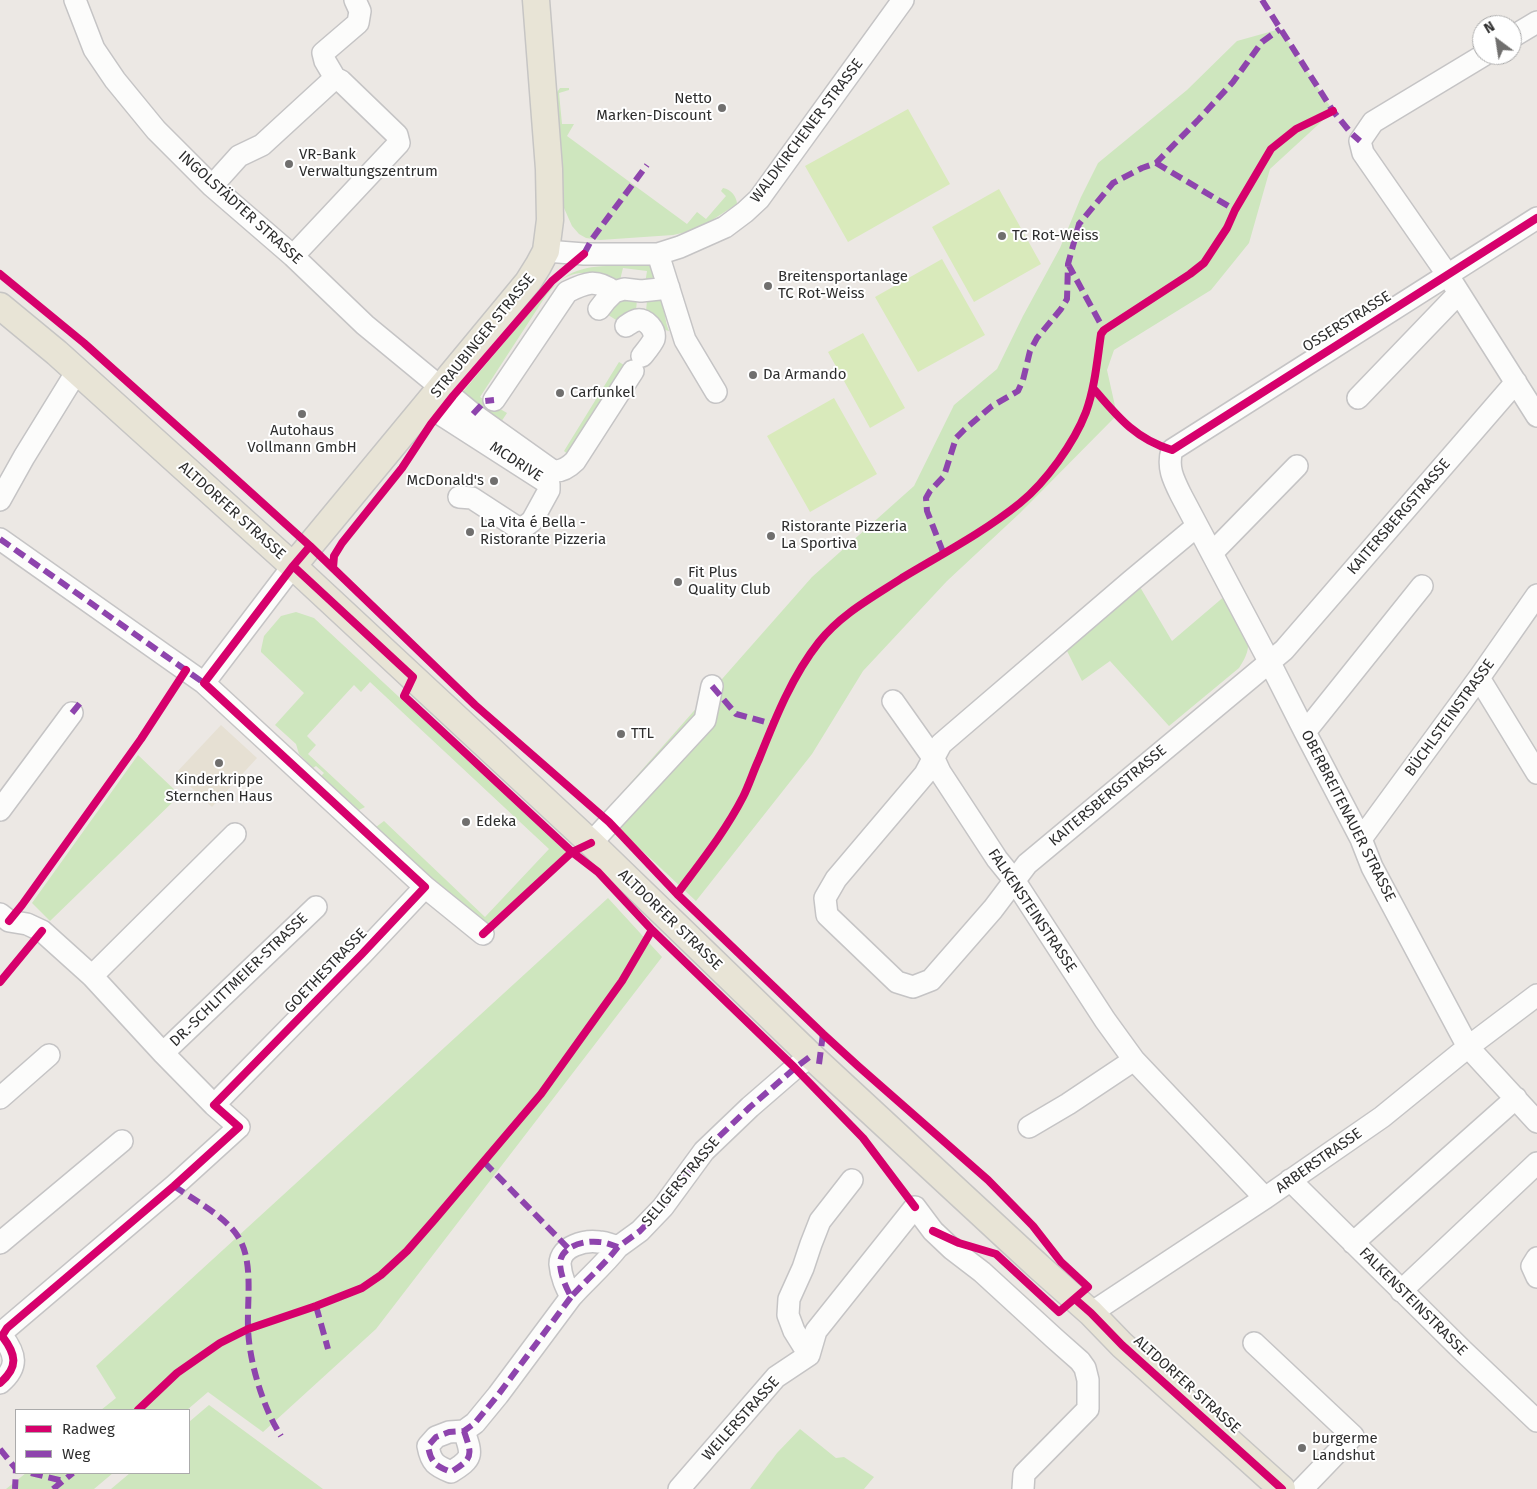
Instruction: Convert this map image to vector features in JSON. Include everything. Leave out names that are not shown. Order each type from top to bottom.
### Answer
[{"type":"main road","name":"STRAUBINGER STRASSE","points":[[293,566],[528,282],[546,251],[550,220],[549,169],[536,0]]},
{"type":"main road","name":"ALTDORFER STRASSE","points":[[0,306],[57,353],[293,566],[591,843],[811,1056],[1033,1262],[1091,1313],[1122,1345],[1282,1489]]},
{"type":"street","name":"INGOLSTÄDTER STRASSE","points":[[75,0],[94,49],[115,80],[156,130],[212,186],[293,256],[434,396]]},
{"type":"street","points":[[293,256],[398,143],[397,135],[335,78],[325,61],[323,53],[358,23],[360,11],[355,0]]},
{"type":"street","name":"WALDKIRCHENER STRASSE","points":[[546,251],[584,254],[658,254],[680,247],[725,227],[759,199],[903,0]]},
{"type":"street","points":[[1522,31],[1537,22]]},
{"type":"street","points":[[1472,62],[1373,122],[1360,141],[1363,153],[1447,274],[1537,416]]},
{"type":"street","points":[[212,186],[239,156],[262,145],[335,78]]},
{"type":"street","name":"OSSERSTRASSE","points":[[1181,495],[1171,474],[1169,459],[1172,450],[1537,218]]},
{"type":"street","points":[[658,254],[685,340],[716,392]]},
{"type":"street","points":[[494,400],[567,292],[584,284],[596,283],[614,292]]},
{"type":"street","points":[[599,309],[614,292],[624,289],[641,291],[669,288]]},
{"type":"street","points":[[434,396],[474,414],[553,470],[557,471],[570,467],[654,339],[650,326],[634,323],[641,291]]},
{"type":"street","points":[[1358,398],[1459,293]]},
{"type":"street","points":[[0,500],[77,371]]},
{"type":"street","name":"KAITERSBERGSTRASSE","points":[[934,759],[925,774],[836,879],[825,898],[827,915],[897,982],[913,987],[931,980],[993,909],[1027,864],[1284,650],[1516,382]]},
{"type":"street","name":"MCDRIVE","points":[[434,396],[549,484],[549,490],[532,521],[523,528],[515,526],[472,498],[459,497]]},
{"type":"street","points":[[1212,553],[1297,466]]},
{"type":"street","name":"OBERBREITENAUER STRASSE","points":[[1181,495],[1270,661],[1361,839],[1372,867],[1468,1047],[1537,1122]]},
{"type":"street","points":[[934,759],[941,744],[1198,526]]},
{"type":"street","points":[[0,539],[204,683],[425,887],[483,934]]},
{"type":"street","points":[[204,683],[293,566]]},
{"type":"street","points":[[1305,732],[1422,586]]},
{"type":"street","name":"BÜCHLSTEINSTRASSE","points":[[1361,839],[1479,678],[1537,595]]},
{"type":"street","points":[[1479,678],[1537,773]]},
{"type":"street","points":[[591,843],[704,720],[712,686]]},
{"type":"street","name":"FALKENSTEINSTRASSE","points":[[893,701],[934,759],[940,772],[992,851],[1014,880],[1105,1020],[1134,1060],[1265,1198]]},
{"type":"street","points":[[0,810],[72,713]]},
{"type":"street","points":[[92,976],[235,834]]},
{"type":"street","name":"GOETHESTRASSE","points":[[214,1105],[425,887]]},
{"type":"street","name":"DR.-SCHLITTMEIER-STRASSE","points":[[163,1053],[316,907]]},
{"type":"street","name":"DR.-SCHLITTMEIER-STRASSE","points":[[0,914],[9,921],[27,924],[42,931],[92,976],[214,1105]]},
{"type":"street","name":"ARBERSTRASSE","points":[[1091,1313],[1265,1198],[1382,1117],[1468,1047],[1537,996]]},
{"type":"street","points":[[0,1098],[48,1056]]},
{"type":"street","name":"SELIGERSTRASSE","points":[[464,1430],[474,1422],[498,1395],[585,1281],[604,1264],[618,1247],[640,1231],[663,1207],[704,1151],[750,1107],[811,1056]]},
{"type":"street","points":[[1029,1127],[1068,1104],[1134,1060]]},
{"type":"street","points":[[1354,1243],[1516,1098]]},
{"type":"street","points":[[0,1383],[8,1376],[14,1363],[13,1352],[1,1335],[7,1328],[174,1186],[239,1127],[214,1105]]},
{"type":"street","points":[[0,1243],[122,1141]]},
{"type":"street","points":[[1401,1291],[1537,1163]]},
{"type":"street","points":[[809,1355],[794,1331],[788,1315],[789,1300],[820,1221],[852,1180]]},
{"type":"street","name":"FALKENSTEINSTRASSE","points":[[1290,1180],[1401,1291],[1537,1421]]},
{"type":"street","points":[[809,1355],[816,1331],[914,1207],[933,1231],[982,1272],[1080,1361],[1085,1368],[1088,1380],[1088,1409],[1024,1474],[1023,1489]]},
{"type":"street","points":[[571,1298],[562,1276],[560,1262],[565,1252],[582,1242],[600,1242],[618,1247]]},
{"type":"street","points":[[1537,1258],[1532,1266],[1537,1277]]},
{"type":"street","points":[[1254,1343],[1353,1436],[1302,1489]]},
{"type":"street","name":"WEILERSTRASSE","points":[[679,1489],[776,1377],[809,1355]]},
{"type":"shaded area","name":"Kinderkrippe Sternchen Haus","points":[[221,725],[257,758],[212,807],[176,773]]},
{"type":"green space","points":[[1280,29],[1333,111],[1270,169],[1249,243],[1211,290],[1114,350],[1107,370],[1117,415],[1020,513],[947,581],[863,671],[812,754],[696,901],[603,814],[812,577],[914,486],[954,405],[997,369],[1060,248],[1081,197],[1098,163],[1187,90],[1237,41]]},
{"type":"green space","points":[[560,88],[569,88],[569,90],[559,93],[562,124],[574,124],[567,136],[687,224],[697,212],[706,219],[726,196],[721,191],[723,188],[733,194],[737,204],[691,231],[673,235],[600,240],[586,238],[579,234],[572,226],[564,208],[555,95]]},
{"type":"green space","points":[[908,109],[950,184],[848,242],[805,166]]},
{"type":"green space","points":[[999,189],[1041,264],[974,302],[932,227]]},
{"type":"green space","points":[[942,259],[985,335],[918,372],[875,297]]},
{"type":"green space","points":[[653,265],[659,281],[645,284],[647,271],[623,268],[620,280],[598,274],[583,273],[568,276],[561,280],[568,275],[586,268]]},
{"type":"green space","points":[[557,284],[547,294],[480,397],[507,413],[499,425],[461,394],[546,293]]},
{"type":"green space","points":[[623,298],[637,299],[636,311],[621,323],[605,313]]},
{"type":"green space","points":[[659,298],[663,306],[669,331],[659,328],[646,311],[647,301]]},
{"type":"green space","points":[[863,333],[905,408],[870,428],[828,352]]},
{"type":"green space","points":[[619,362],[629,368],[571,457],[564,451]]},
{"type":"green space","points":[[834,398],[877,474],[810,512],[767,436]]},
{"type":"green space","points":[[1140,587],[1172,641],[1226,595],[1248,642],[1247,653],[1239,668],[1169,726],[1110,661],[1082,681],[1067,651]]},
{"type":"green space","points":[[296,612],[314,618],[567,853],[484,927],[376,827],[384,821],[485,917],[549,849],[370,682],[361,692],[354,685],[307,736],[316,745],[308,754],[365,807],[359,810],[321,776],[324,773],[316,766],[313,768],[299,754],[296,744],[275,725],[304,693],[261,652],[264,636],[281,616]]},
{"type":"green space","points":[[138,755],[180,795],[50,921],[32,903]]},
{"type":"green space","points":[[608,898],[662,957],[376,1329],[263,1432],[208,1392],[188,1409],[102,1409],[116,1398],[96,1366]]},
{"type":"green space","points":[[209,1405],[323,1489],[111,1489],[129,1474],[190,1474],[190,1421]]},
{"type":"green space","points":[[800,1429],[836,1458],[844,1457],[874,1477],[864,1489],[750,1489],[777,1453]]},
{"type":"green space","points":[[25,1474],[112,1474],[94,1489],[6,1489]]},
{"type":"marked path","points":[[1262,0],[1333,111],[1360,141]]},
{"type":"marked path","points":[[943,552],[927,511],[926,498],[944,476],[956,438],[992,406],[1018,391],[1023,380],[1030,351],[1037,338],[1067,299],[1068,264],[1079,224],[1113,183],[1156,163],[1233,82],[1262,42],[1280,29]]},
{"type":"marked path","points":[[1156,163],[1235,210]]},
{"type":"marked path","points":[[584,254],[592,239],[647,165]]},
{"type":"marked path","points":[[1068,264],[1104,330]]},
{"type":"marked path","points":[[473,414],[485,401],[494,400]]},
{"type":"marked path","points":[[0,539],[204,683]]},
{"type":"marked path","points":[[712,686],[736,714],[773,724]]},
{"type":"marked path","points":[[72,713],[81,702]]},
{"type":"marked path","points":[[819,1064],[823,1034]]},
{"type":"marked path","points":[[618,1247],[571,1297],[564,1282],[560,1264],[564,1253],[574,1246],[587,1242],[604,1242],[618,1247],[640,1231],[663,1207],[704,1151],[750,1107],[811,1056]]},
{"type":"marked path","points":[[484,1162],[569,1249]]},
{"type":"marked path","points":[[174,1186],[224,1221],[237,1235],[242,1245],[248,1267],[248,1328],[251,1355],[258,1384],[268,1412],[281,1436]]},
{"type":"marked path","points":[[464,1431],[469,1446],[467,1459],[451,1472],[438,1466],[433,1460],[428,1446],[436,1437],[449,1432],[464,1431],[475,1423],[571,1297]]},
{"type":"marked path","points":[[316,1306],[328,1349]]},
{"type":"marked path","points":[[0,1449],[15,1468]]},
{"type":"marked path","points":[[15,1489],[16,1474]]},
{"type":"marked path","points":[[35,1474],[63,1481]]},
{"type":"marked path","points":[[53,1489],[72,1474]]},
{"type":"cycle path","points":[[677,894],[712,847],[736,810],[785,698],[800,669],[819,642],[837,623],[858,607],[992,524],[1020,503],[1040,484],[1067,449],[1086,412],[1094,383],[1101,334],[1104,330],[1204,263],[1227,228],[1235,210],[1271,149],[1296,129],[1333,111]]},
{"type":"cycle path","points":[[1093,388],[1119,417],[1137,433],[1147,440],[1172,450],[1537,218]]},
{"type":"cycle path","points":[[333,568],[334,556],[342,543],[402,468],[431,424],[453,396],[552,281],[584,254]]},
{"type":"cycle path","points":[[0,274],[84,343],[216,461],[310,546],[475,705],[609,822],[677,894],[823,1034],[988,1180],[1033,1226],[1061,1262],[1088,1287],[1059,1312],[996,1254],[959,1243],[933,1231]]},
{"type":"cycle path","points":[[0,1383],[13,1366],[13,1355],[2,1336],[7,1328],[174,1186],[239,1127],[214,1105],[425,887],[204,683],[310,546]]},
{"type":"cycle path","points":[[293,566],[413,677],[404,696],[572,852],[598,872],[652,930],[795,1068],[863,1138],[915,1207]]},
{"type":"cycle path","points":[[9,921],[141,739],[186,670]]},
{"type":"cycle path","points":[[483,934],[572,852],[591,843]]},
{"type":"cycle path","points":[[139,1409],[177,1373],[220,1343],[248,1329],[362,1288],[381,1275],[407,1251],[541,1094],[622,981],[652,930]]},
{"type":"cycle path","points":[[0,982],[42,931]]},
{"type":"cycle path","points":[[1075,1299],[1122,1345],[1282,1489]]},
{"type":"place","name":"Netto Marken-Discount","points":[[722,108]]},
{"type":"place","name":"VR-Bank Verwaltungszentrum","points":[[289,164]]},
{"type":"place","name":"TC Rot-Weiss","points":[[1002,236]]},
{"type":"place","name":"Breitensportanlage TC Rot-Weiss","points":[[768,286]]},
{"type":"place","name":"Da Armando","points":[[753,375]]},
{"type":"place","name":"Carfunkel","points":[[560,393]]},
{"type":"place","name":"Autohaus Vollmann GmbH","points":[[302,414]]},
{"type":"place","name":"McDonald's","points":[[494,481]]},
{"type":"place","name":"La Vita é Bella - Ristorante Pizzeria","points":[[470,532]]},
{"type":"place","name":"Ristorante Pizzeria La Sportiva","points":[[771,536]]},
{"type":"place","name":"Fit Plus Quality Club","points":[[678,582]]},
{"type":"place","name":"TTL","points":[[621,734]]},
{"type":"place","name":"Kinderkrippe Sternchen Haus","points":[[219,763]]},
{"type":"place","name":"Edeka","points":[[466,822]]},
{"type":"place","name":"burgerme Landshut","points":[[1302,1448]]}]
